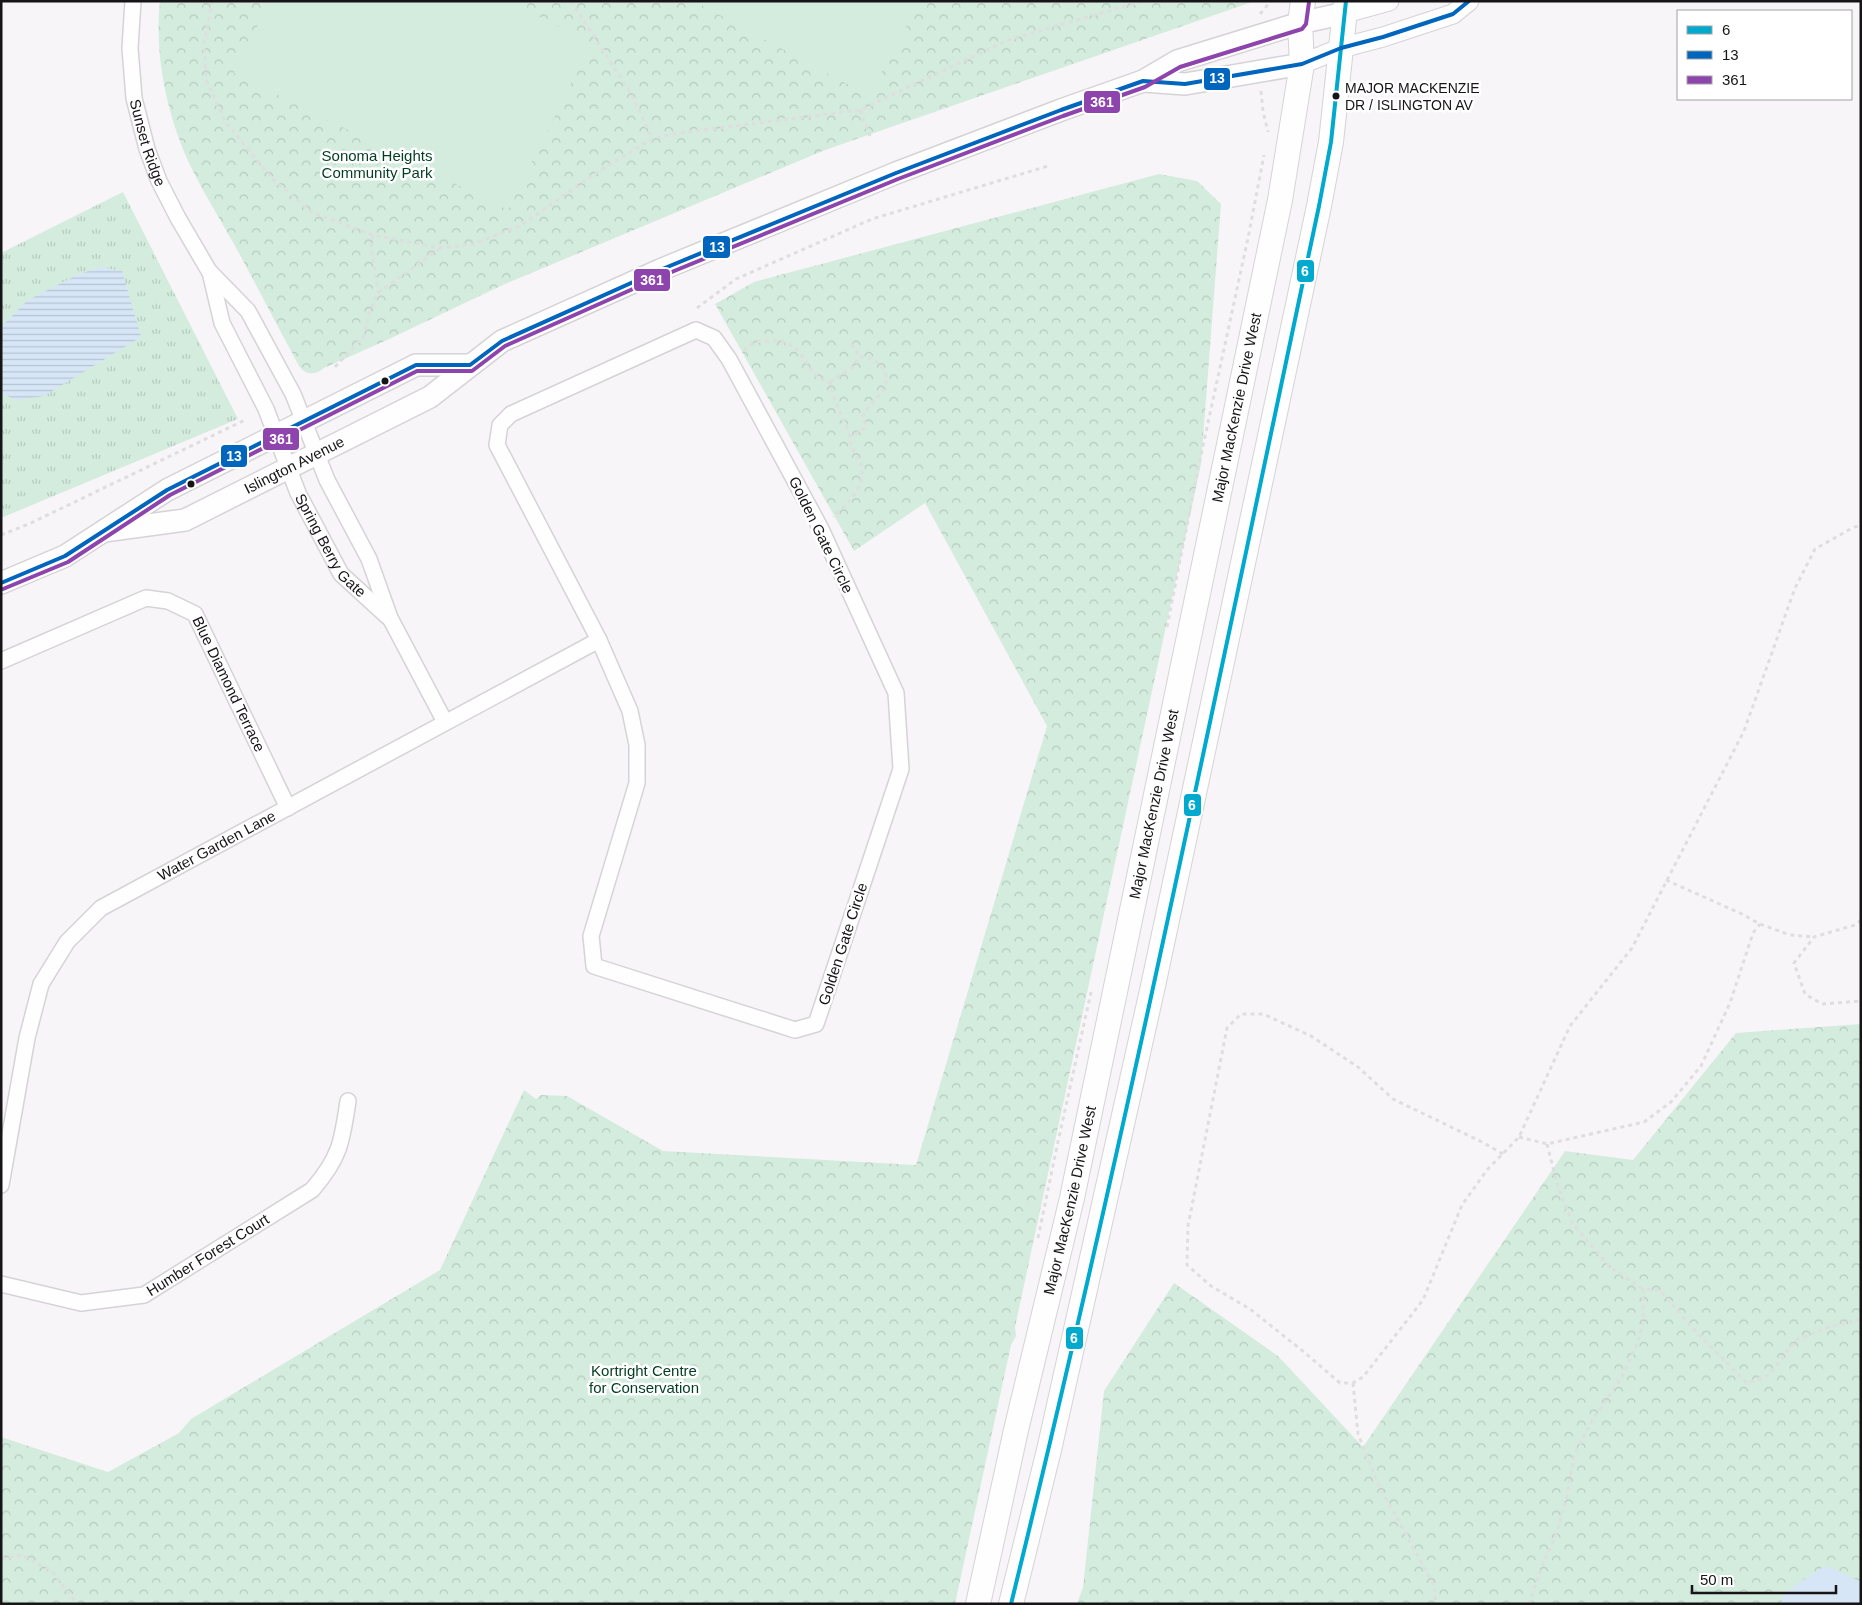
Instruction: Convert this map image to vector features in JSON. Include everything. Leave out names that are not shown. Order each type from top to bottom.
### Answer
[{"type":"main road","name":"Islington Avenue","points":[[104,531],[185,520],[430,397],[502,341],[660,270],[896,173],[1143,81],[1177,61],[1301,12],[1345,7]]},
{"type":"main road","points":[[1010,1604],[1049,1450],[1195,790],[1319,206],[1331,142],[1345,7]]},
{"type":"main road","name":"Major MacKenzie Drive West","points":[[978,1604],[1082,1151],[1280,200],[1302,64],[1301,12]]},
{"type":"main road","name":"Islington Avenue","points":[[1143,81],[1184,84],[1302,64]]},
{"type":"main road","name":"Islington Avenue","points":[[1,583],[65,556],[167,490],[416,365],[470,365]]},
{"type":"street","name":"Sunset Ridge","points":[[134,1],[130,48],[137,114],[159,181],[178,218],[210,271],[248,311],[293,394],[304,421]]},
{"type":"street","name":"Islington Avenue","points":[[1345,7],[1389,1]]},
{"type":"street","name":"Islington Avenue","points":[[1302,64],[1341,48],[1383,37],[1453,14],[1470,1]]},
{"type":"street","name":"Sunset Ridge","points":[[210,271],[222,323],[266,409],[276,435]]},
{"type":"street","name":"Golden Gate Circle","points":[[696,330],[714,338],[729,359],[821,529],[896,693],[901,769],[816,1024],[795,1030],[594,966],[590,936],[637,783],[637,745],[630,711],[599,640],[497,445],[500,424],[511,414],[696,330]]},
{"type":"street","name":"Spring Berry Gate","points":[[304,421],[327,480],[369,558],[390,618],[445,722]]},
{"type":"street","name":"Spring Berry Gate","points":[[276,435],[298,493],[341,574],[390,618]]},
{"type":"street","name":"Blue Diamond Terrace","points":[[1,661],[146,598],[168,601],[195,614],[288,808]]},
{"type":"street","name":"Water Garden Lane","points":[[1,1186],[27,1038],[41,984],[67,942],[101,908],[599,640]]},
{"type":"street","name":"Humber Forest Court","points":[[1,1284],[81,1303],[144,1295],[312,1190],[328,1172],[337,1155],[343,1135],[348,1101]]},
{"type":"path","points":[[212,1],[204,44],[206,80],[226,123],[273,179],[311,212],[373,235],[439,248],[474,244],[520,226],[598,171],[652,139],[678,133],[860,110],[1008,40],[1144,1]]},
{"type":"path","points":[[571,1],[632,95],[652,139]]},
{"type":"path","points":[[1257,16],[1271,1]]},
{"type":"path","points":[[860,110],[870,136]]},
{"type":"path","points":[[1263,111],[1268,131],[1266,141]]},
{"type":"path","points":[[1166,635],[1198,469],[1246,248],[1265,150]]},
{"type":"path","points":[[697,308],[736,279],[872,219],[1048,166]]},
{"type":"path","points":[[373,235],[371,243],[378,293]]},
{"type":"path","points":[[335,367],[364,336],[369,313],[378,293],[439,248]]},
{"type":"path","points":[[744,351],[749,345],[758,341],[783,341],[797,349],[819,379],[830,383]]},
{"type":"path","points":[[852,344],[859,357]]},
{"type":"path","points":[[830,383],[852,367],[859,357],[866,356],[877,361],[883,369],[885,381],[882,392],[864,413],[862,418],[866,424],[865,428],[851,438]]},
{"type":"path","points":[[821,529],[846,504],[858,485],[862,471],[861,464],[852,448],[851,438],[832,395],[830,383]]},
{"type":"path","points":[[1,534],[31,523],[245,420]]},
{"type":"path","points":[[1503,1154],[1393,1099],[1358,1067],[1311,1036],[1263,1014],[1241,1014],[1227,1028],[1188,1226],[1187,1265],[1212,1286],[1250,1309],[1340,1383],[1353,1383],[1363,1378],[1423,1300],[1462,1205],[1486,1170],[1503,1154],[1519,1137],[1570,1026],[1632,948],[1744,731],[1795,588],[1815,549],[1854,527],[1861,526]]},
{"type":"path","points":[[1666,880],[1760,924],[1790,934],[1814,937],[1855,925],[1861,920]]},
{"type":"path","points":[[1519,1137],[1546,1144],[1644,1122],[1671,1102],[1701,1066],[1730,1003],[1752,933],[1760,924]]},
{"type":"path","points":[[1814,937],[1794,963],[1805,994],[1822,1004],[1861,1001]]},
{"type":"path","points":[[1038,1238],[1092,986]]},
{"type":"path","points":[[1546,1144],[1558,1187],[1573,1224],[1610,1267],[1643,1289],[1660,1290],[1697,1333],[1747,1383],[1769,1375],[1796,1340],[1826,1328],[1861,1319]]},
{"type":"path","points":[[1529,1604],[1543,1563],[1556,1538],[1567,1496],[1574,1455],[1593,1419],[1623,1375],[1639,1339],[1643,1321],[1643,1289]]},
{"type":"path","points":[[1353,1383],[1358,1434],[1379,1486],[1434,1585],[1436,1604]]},
{"type":"path","points":[[1,1559],[21,1555],[52,1570],[77,1604]]},
{"type":"green space","name":"Sonoma Heights Community Park","points":[[160,1],[1255,1],[825,150],[505,284],[318,372],[308,373],[299,366],[196,177],[182,146],[164,85],[159,43]]},
{"type":"green space","points":[[270,1],[508,1],[591,43],[508,210],[234,73]]},
{"type":"green space","points":[[694,1],[920,1],[869,96]]},
{"type":"green space","name":"Kortright Centre for Conservation","points":[[1159,174],[1197,181],[1221,204],[1201,464],[1015,1327],[1016,1336],[1011,1345],[955,1604],[1,1604],[1,1437],[108,1472],[179,1433],[191,1419],[440,1270],[524,1090],[536,1099],[541,1095],[567,1096],[663,1151],[916,1165],[1047,726],[925,503],[854,551],[715,304],[754,282]]},
{"type":"green space","points":[[123,192],[238,419],[1,518],[1,253]]},
{"type":"green space","points":[[1861,1024],[1861,1604],[1077,1604],[1083,1587],[1104,1391],[1174,1283],[1278,1356],[1363,1447],[1565,1151],[1633,1160],[1736,1033]]},
{"type":"water","points":[[101,267],[122,271],[141,337],[44,396],[16,400],[1,393],[1,327],[28,300],[79,274]]},
{"type":"waterway","points":[[1799,1604],[1827,1585],[1861,1601]]},
{"type":"transit line","name":"6","points":[[1011,1604],[1053,1430],[1132,1081],[1319,206],[1331,142],[1346,1]]},
{"type":"transit line","name":"13","points":[[1,583],[65,556],[167,490],[416,365],[470,365],[502,341],[660,270],[896,173],[1143,81],[1185,84],[1302,64],[1341,48],[1383,37],[1453,14],[1469,1]]},
{"type":"transit line","name":"361","points":[[3,589],[68,562],[170,495],[417,371],[472,371],[505,346],[662,276],[898,179],[1145,87],[1180,67],[1302,29],[1306,24],[1309,2]]},
{"type":"place","name":"MAJOR MACKENZIE DR / ISLINGTON AV","points":[[1336,96]]}]
